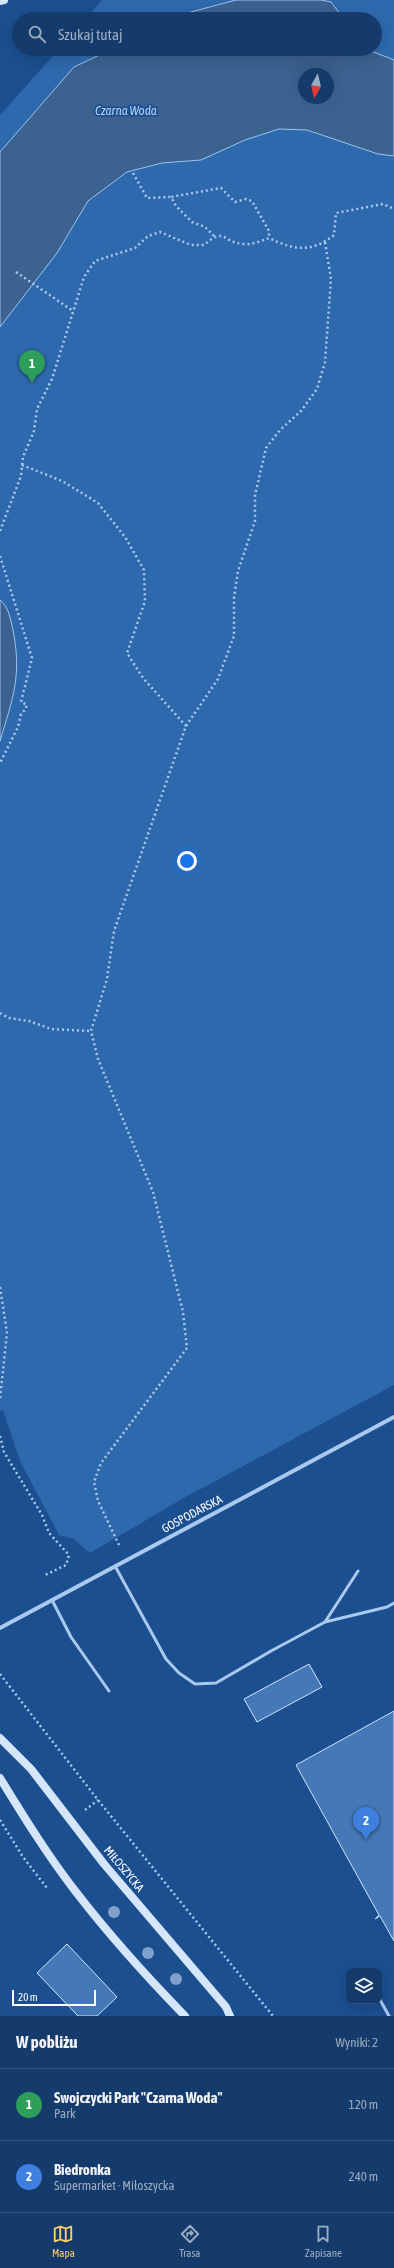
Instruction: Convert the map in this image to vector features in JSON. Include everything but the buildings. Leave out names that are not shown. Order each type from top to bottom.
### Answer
[{"type":"street","points":[[0,1],[4,0]]},
{"type":"street","name":"GOSPODARSKA","points":[[0,1628],[394,1417]]},
{"type":"street","name":"MIŁOSZYCKA","points":[[0,1738],[31,1769],[104,1864],[226,2007],[230,2016]]},
{"type":"street","points":[[0,1778],[41,1843],[76,1893],[139,1969],[185,2016]]},
{"type":"lane","points":[[115,1566],[166,1659],[180,1673],[195,1684],[216,1683],[325,1622],[387,1607],[394,1603]]},
{"type":"lane","points":[[325,1622],[358,1571]]},
{"type":"lane","points":[[52,1600],[71,1637],[109,1691]]},
{"type":"lane","points":[[382,2003],[390,2016]]},
{"type":"path","points":[[133,173],[147,198],[171,197],[221,188],[235,202],[246,199],[252,201],[269,231],[269,238]]},
{"type":"path","points":[[171,197],[176,206],[192,222],[205,227],[214,236]]},
{"type":"path","points":[[0,531],[21,476],[22,465],[34,431],[37,409],[52,379],[84,277],[94,261],[135,248],[148,236],[160,232],[191,245],[204,245],[214,236],[222,236],[235,244],[246,245],[269,238],[286,247],[303,249],[326,242],[334,235],[336,213],[383,204],[394,209]]},
{"type":"path","points":[[119,1544],[98,1501],[94,1482],[101,1463],[187,1348],[183,1312],[153,1192],[98,1059],[91,1031],[107,979],[114,931],[186,726],[218,679],[234,636],[234,596],[238,571],[254,521],[255,495],[266,448],[280,430],[301,412],[317,389],[325,362],[331,279],[326,242]]},
{"type":"path","points":[[16,272],[73,311]]},
{"type":"path","points":[[22,465],[62,481],[98,503],[125,537],[144,570],[145,602],[127,653],[143,678],[186,726]]},
{"type":"path","points":[[0,556],[32,658],[21,702],[27,705],[21,714],[18,727],[0,763]]},
{"type":"path","points":[[0,1013],[9,1018],[29,1021],[51,1029],[91,1031]]},
{"type":"path","points":[[0,1286],[7,1333],[0,1399]]},
{"type":"path","points":[[0,1436],[4,1452],[42,1515],[49,1533],[69,1555],[66,1565],[43,1576]]},
{"type":"path","points":[[0,1674],[98,1800],[273,2016]]},
{"type":"shaded area","points":[[102,0],[394,0],[394,1385],[182,1499],[90,1553],[74,1539],[59,1535],[20,1461],[3,1410],[0,1411],[0,115],[53,56],[382,56],[382,12],[91,12]]},
{"type":"water","points":[[236,0],[321,0],[331,2],[339,12],[191,12]]},
{"type":"water","name":"Czarna Woda","points":[[382,55],[394,60],[394,156],[378,154],[307,130],[279,129],[245,140],[201,160],[162,163],[127,172],[88,201],[57,253],[0,327],[0,152],[74,67],[97,56]]},
{"type":"water","points":[[0,600],[5,606],[10,617],[16,646],[17,660],[15,686],[0,741]]},
{"type":"place","name":"Swojczycki Park \"Czarna Woda\"","points":[[32,383]]},
{"type":"place","name":"Biedronka","points":[[366,1840]]}]
